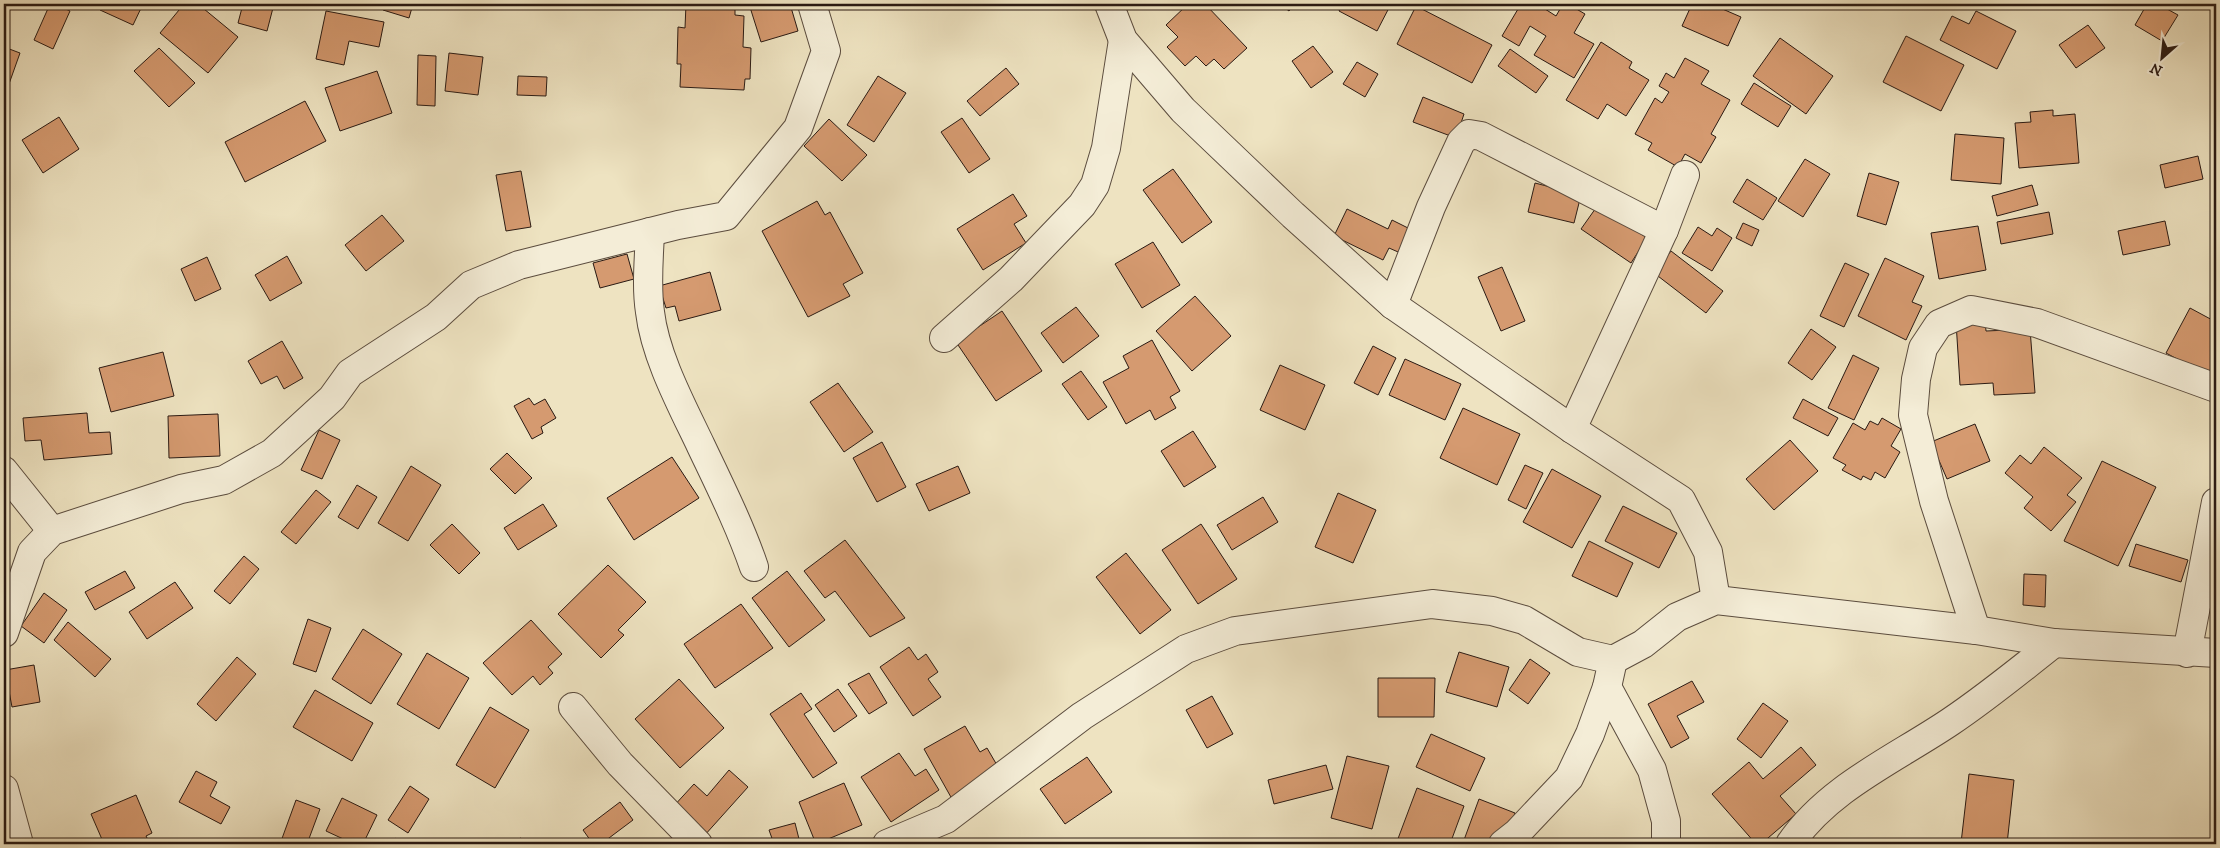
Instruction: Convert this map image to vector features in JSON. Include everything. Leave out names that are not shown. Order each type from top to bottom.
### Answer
[{"type":"street","points":[[4,633],[32,552],[52,531],[180,488],[224,480],[272,453],[332,398],[350,373],[436,316],[471,285],[519,265],[650,232],[726,216],[798,128],[826,51],[812,4]]},
{"type":"street","points":[[1109,4],[1123,40],[1183,110],[1293,215],[1393,305],[1572,429],[1682,500],[1708,552],[1716,600]]},
{"type":"street","points":[[944,338],[1011,279],[1082,205],[1095,185],[1106,148],[1123,40]]},
{"type":"street","points":[[1393,305],[1431,207],[1461,142],[1469,134],[1481,136],[1664,230]]},
{"type":"street","points":[[1572,429],[1664,230],[1684,175]]},
{"type":"street","points":[[650,232],[648,280],[650,313],[659,346],[677,396],[741,530],[754,568]]},
{"type":"street","points":[[1976,630],[1934,501],[1913,415],[1916,379],[1923,348],[1939,324],[1971,310],[2037,323],[2216,388]]},
{"type":"street","points":[[4,472],[52,531]]},
{"type":"street","points":[[2187,653],[2216,502]]},
{"type":"street","points":[[887,844],[946,819],[1082,716],[1186,650],[1235,631],[1432,604],[1492,611],[1524,620],[1578,652],[1613,660],[1643,644],[1677,617],[1716,600],[1976,630],[2054,644],[2187,653],[2216,653]]},
{"type":"street","points":[[1790,844],[1803,825],[1840,793],[1951,722],[2054,644]]},
{"type":"street","points":[[1503,844],[1518,832],[1569,778],[1590,734],[1607,687],[1613,660]]},
{"type":"street","points":[[1607,687],[1652,770],[1666,821],[1666,844]]},
{"type":"street","points":[[573,708],[620,764],[698,844]]},
{"type":"street","points":[[4,789],[19,844]]},
{"type":"building","points":[[50,4],[55,4],[70,11],[53,49],[34,40]]},
{"type":"building","points":[[103,4],[143,4],[133,25],[100,10]]},
{"type":"building","points":[[184,4],[198,4],[238,37],[208,73],[160,33]]},
{"type":"building","points":[[243,4],[274,4],[267,31],[238,23]]},
{"type":"building","points":[[385,4],[413,4],[409,18],[383,10]]},
{"type":"building","points":[[686,4],[735,6],[735,15],[744,16],[743,47],[751,48],[750,79],[745,79],[744,90],[680,87],[681,64],[677,64],[678,27],[685,28]]},
{"type":"building","points":[[749,4],[790,4],[798,31],[761,42]]},
{"type":"building","points":[[1188,4],[1205,4],[1247,48],[1224,69],[1214,59],[1206,66],[1196,56],[1185,66],[1167,47],[1178,37],[1166,25]]},
{"type":"building","points":[[1280,4],[1294,4],[1289,11]]},
{"type":"building","points":[[1342,4],[1391,4],[1377,31],[1339,11]]},
{"type":"building","points":[[1521,4],[1548,4],[1545,9],[1556,16],[1563,4],[1568,4],[1585,14],[1574,33],[1594,44],[1574,78],[1534,55],[1546,36],[1530,26],[1519,46],[1502,36]]},
{"type":"building","points":[[1692,4],[1711,4],[1741,17],[1728,46],[1682,26]]},
{"type":"building","points":[[2147,4],[2158,4],[2178,15],[2162,41],[2135,25]]},
{"type":"building","points":[[1416,6],[1492,45],[1472,83],[1397,44]]},
{"type":"building","points":[[326,11],[384,22],[379,47],[349,41],[344,65],[316,59]]},
{"type":"building","points":[[1976,11],[2016,31],[1997,69],[1940,40],[1952,16],[1969,24]]},
{"type":"building","points":[[2088,25],[2105,48],[2076,68],[2059,45]]},
{"type":"building","points":[[1906,36],[1964,65],[1941,111],[1883,82]]},
{"type":"building","points":[[1780,38],[1833,76],[1806,114],[1753,76]]},
{"type":"building","points":[[1601,42],[1632,62],[1629,68],[1649,80],[1626,116],[1607,104],[1598,119],[1566,100]]},
{"type":"building","points":[[1313,46],[1333,72],[1311,88],[1292,61]]},
{"type":"building","points":[[4,47],[20,53],[4,98]]},
{"type":"building","points":[[159,48],[195,83],[169,107],[134,71]]},
{"type":"building","points":[[1510,49],[1548,76],[1536,93],[1498,66]]},
{"type":"building","points":[[449,53],[483,57],[478,95],[445,91]]},
{"type":"building","points":[[418,55],[436,56],[435,106],[417,105]]},
{"type":"building","points":[[1685,58],[1709,71],[1701,84],[1730,100],[1711,134],[1716,137],[1701,163],[1685,154],[1678,167],[1648,150],[1652,143],[1635,134],[1655,98],[1662,103],[1669,92],[1659,86],[1666,73],[1674,78]]},
{"type":"building","points":[[1357,62],[1378,74],[1365,97],[1343,84]]},
{"type":"building","points":[[1006,68],[1019,84],[980,116],[967,101]]},
{"type":"building","points":[[377,71],[392,113],[340,131],[325,88]]},
{"type":"building","points":[[518,76],[547,77],[546,96],[517,95]]},
{"type":"building","points":[[878,76],[906,93],[874,142],[847,125]]},
{"type":"building","points":[[1754,83],[1791,106],[1778,127],[1741,104]]},
{"type":"building","points":[[1423,97],[1464,114],[1456,138],[1413,122]]},
{"type":"building","points":[[305,101],[326,141],[245,182],[225,142]]},
{"type":"building","points":[[2053,110],[2053,116],[2075,114],[2079,163],[2019,168],[2015,123],[2031,122],[2030,112]]},
{"type":"building","points":[[59,117],[79,149],[43,173],[22,140]]},
{"type":"building","points":[[962,118],[990,159],[969,173],[941,132]]},
{"type":"building","points":[[829,119],[867,155],[842,181],[804,146]]},
{"type":"building","points":[[1955,134],[2004,138],[2001,184],[1951,180]]},
{"type":"building","points":[[2198,156],[2203,179],[2165,188],[2160,165]]},
{"type":"building","points":[[1805,159],[1830,174],[1803,217],[1778,201]]},
{"type":"building","points":[[1173,169],[1212,222],[1182,243],[1143,190]]},
{"type":"building","points":[[521,171],[531,227],[506,231],[496,175]]},
{"type":"building","points":[[1869,173],[1899,182],[1886,225],[1857,216]]},
{"type":"building","points":[[1747,179],[1777,198],[1763,220],[1733,202]]},
{"type":"building","points":[[1535,183],[1581,195],[1574,223],[1528,212]]},
{"type":"building","points":[[2032,185],[2038,205],[1997,216],[1992,196]]},
{"type":"building","points":[[1013,194],[1027,216],[1014,224],[1026,243],[983,270],[957,229]]},
{"type":"building","points":[[817,201],[825,215],[830,212],[863,273],[843,284],[850,296],[808,317],[762,231]]},
{"type":"building","points":[[1598,205],[1647,238],[1631,263],[1581,229]]},
{"type":"building","points":[[1347,209],[1388,229],[1392,220],[1416,232],[1405,255],[1389,248],[1383,260],[1334,236]]},
{"type":"building","points":[[2049,212],[2053,234],[2001,244],[1997,222]]},
{"type":"building","points":[[382,215],[404,241],[366,271],[345,245]]},
{"type":"building","points":[[2165,221],[2170,245],[2123,255],[2118,231]]},
{"type":"building","points":[[1743,223],[1759,230],[1752,246],[1736,238]]},
{"type":"building","points":[[1978,226],[1986,270],[1939,279],[1931,233]]},
{"type":"building","points":[[1698,227],[1712,236],[1717,228],[1732,238],[1712,271],[1682,253]]},
{"type":"building","points":[[1153,242],[1180,285],[1142,308],[1115,264]]},
{"type":"building","points":[[1671,251],[1723,291],[1706,313],[1654,273]]},
{"type":"building","points":[[627,254],[634,279],[600,288],[593,263]]},
{"type":"building","points":[[287,256],[302,283],[270,301],[255,275]]},
{"type":"building","points":[[207,257],[221,289],[195,301],[181,269]]},
{"type":"building","points":[[1885,258],[1924,276],[1912,302],[1922,306],[1906,340],[1858,316]]},
{"type":"building","points":[[1845,263],[1869,274],[1844,327],[1820,316]]},
{"type":"building","points":[[1502,267],[1525,321],[1501,331],[1478,277]]},
{"type":"building","points":[[710,272],[721,310],[679,321],[675,306],[666,308],[659,286]]},
{"type":"building","points":[[1195,296],[1231,336],[1192,371],[1156,331]]},
{"type":"building","points":[[1076,307],[1099,336],[1063,363],[1041,333]]},
{"type":"building","points":[[2190,308],[2216,322],[2216,367],[2211,377],[2166,353]]},
{"type":"building","points":[[1002,311],[1042,371],[996,401],[956,342]]},
{"type":"building","points":[[1985,320],[1986,331],[2030,329],[2035,393],[1994,395],[1993,383],[1960,385],[1956,322]]},
{"type":"building","points":[[1811,329],[1836,347],[1812,380],[1788,363]]},
{"type":"building","points":[[1152,340],[1180,391],[1170,397],[1176,408],[1155,420],[1150,410],[1126,424],[1103,382],[1129,368],[1123,356]]},
{"type":"building","points":[[282,341],[303,378],[284,389],[277,376],[261,384],[248,361]]},
{"type":"building","points":[[1373,346],[1396,358],[1378,395],[1354,383]]},
{"type":"building","points":[[163,352],[174,396],[111,412],[99,368]]},
{"type":"building","points":[[1853,355],[1879,368],[1854,420],[1828,408]]},
{"type":"building","points":[[1405,359],[1461,384],[1445,420],[1389,395]]},
{"type":"building","points":[[1280,365],[1325,385],[1305,430],[1260,410]]},
{"type":"building","points":[[1081,371],[1107,407],[1088,420],[1062,384]]},
{"type":"building","points":[[838,383],[873,432],[844,452],[810,402]]},
{"type":"building","points":[[529,398],[534,405],[545,399],[556,418],[541,427],[543,433],[532,439],[514,406]]},
{"type":"building","points":[[1803,399],[1838,418],[1828,436],[1793,418]]},
{"type":"building","points":[[1463,408],[1520,434],[1497,485],[1440,458]]},
{"type":"building","points":[[87,413],[89,433],[110,432],[112,454],[44,460],[41,440],[25,441],[23,418]]},
{"type":"building","points":[[218,414],[220,456],[169,458],[168,416]]},
{"type":"building","points":[[1882,418],[1901,429],[1891,446],[1900,452],[1885,478],[1875,472],[1871,480],[1863,476],[1861,480],[1842,470],[1846,465],[1833,458],[1853,423],[1865,430],[1870,421],[1878,425]]},
{"type":"building","points":[[1975,424],[1990,461],[1947,479],[1931,442]]},
{"type":"building","points":[[319,430],[340,440],[322,479],[301,470]]},
{"type":"building","points":[[1193,431],[1216,467],[1184,487],[1161,451]]},
{"type":"building","points":[[1790,440],[1818,471],[1774,510],[1746,479]]},
{"type":"building","points":[[882,442],[906,487],[877,502],[853,458]]},
{"type":"building","points":[[2044,447],[2082,478],[2067,495],[2076,502],[2051,531],[2024,508],[2033,497],[2005,473],[2020,455],[2031,464]]},
{"type":"building","points":[[507,453],[532,478],[515,494],[490,469]]},
{"type":"building","points":[[672,457],[699,498],[634,540],[607,498]]},
{"type":"building","points":[[2102,461],[2156,487],[2118,566],[2064,541]]},
{"type":"building","points":[[1525,465],[1543,473],[1526,509],[1508,500]]},
{"type":"building","points":[[411,466],[441,485],[408,541],[378,523]]},
{"type":"building","points":[[958,466],[970,493],[929,511],[916,484]]},
{"type":"building","points":[[1552,469],[1601,496],[1572,548],[1523,522]]},
{"type":"building","points":[[357,485],[377,497],[358,529],[338,517]]},
{"type":"building","points":[[316,490],[331,502],[296,544],[281,532]]},
{"type":"building","points":[[1338,493],[1376,510],[1353,563],[1315,547]]},
{"type":"building","points":[[1263,497],[1278,522],[1232,550],[1217,525]]},
{"type":"building","points":[[543,504],[557,526],[518,550],[504,528]]},
{"type":"building","points":[[1623,506],[1677,533],[1659,568],[1605,541]]},
{"type":"building","points":[[452,524],[480,553],[459,574],[430,545]]},
{"type":"building","points":[[1201,524],[1237,579],[1198,604],[1162,550]]},
{"type":"building","points":[[845,540],[905,618],[870,637],[835,591],[825,598],[804,571]]},
{"type":"building","points":[[1589,541],[1633,563],[1617,597],[1572,576]]},
{"type":"building","points":[[2136,544],[2188,560],[2181,582],[2129,566]]},
{"type":"building","points":[[1126,553],[1171,610],[1140,634],[1096,577]]},
{"type":"building","points":[[244,556],[259,569],[230,604],[214,591]]},
{"type":"building","points":[[608,565],[646,602],[618,630],[624,635],[601,658],[558,614]]},
{"type":"building","points":[[125,571],[135,588],[95,610],[85,592]]},
{"type":"building","points":[[787,571],[825,620],[789,647],[752,598]]},
{"type":"building","points":[[2024,574],[2046,575],[2045,607],[2023,605]]},
{"type":"building","points":[[175,582],[193,608],[147,639],[129,612]]},
{"type":"building","points":[[44,593],[67,610],[44,643],[21,626]]},
{"type":"building","points":[[741,604],[773,648],[715,688],[684,644]]},
{"type":"building","points":[[308,619],[331,628],[316,672],[293,664]]},
{"type":"building","points":[[531,620],[562,654],[548,667],[553,673],[540,685],[533,676],[512,695],[483,663]]},
{"type":"building","points":[[68,622],[111,659],[95,677],[54,640]]},
{"type":"building","points":[[363,629],[402,654],[371,704],[332,679]]},
{"type":"building","points":[[909,647],[918,660],[926,654],[938,672],[928,679],[941,697],[913,716],[880,667]]},
{"type":"building","points":[[1459,652],[1509,667],[1497,707],[1446,692]]},
{"type":"building","points":[[427,653],[469,678],[439,729],[397,704]]},
{"type":"building","points":[[237,657],[256,674],[216,721],[197,704]]},
{"type":"building","points":[[1530,659],[1550,673],[1528,704],[1509,690]]},
{"type":"building","points":[[34,665],[40,702],[12,707],[5,670]]},
{"type":"building","points":[[869,673],[887,703],[869,714],[848,684]]},
{"type":"building","points":[[1378,678],[1435,678],[1434,717],[1378,717]]},
{"type":"building","points":[[679,679],[724,728],[680,768],[635,719]]},
{"type":"building","points":[[1692,681],[1704,702],[1677,716],[1689,738],[1671,748],[1648,704]]},
{"type":"building","points":[[838,689],[857,716],[834,732],[815,705]]},
{"type":"building","points":[[315,690],[373,723],[352,761],[293,727]]},
{"type":"building","points":[[801,693],[812,709],[804,714],[837,763],[813,778],[770,714]]},
{"type":"building","points":[[1212,696],[1233,734],[1207,748],[1186,710]]},
{"type":"building","points":[[1763,703],[1788,721],[1761,758],[1737,739]]},
{"type":"building","points":[[490,707],[529,730],[495,788],[456,765]]},
{"type":"building","points":[[965,726],[980,752],[987,748],[1001,772],[952,799],[924,749]]},
{"type":"building","points":[[1431,734],[1485,758],[1470,791],[1416,767]]},
{"type":"building","points":[[1801,747],[1816,765],[1780,796],[1796,814],[1761,844],[1756,844],[1712,794],[1749,762],[1763,779]]},
{"type":"building","points":[[899,753],[915,776],[926,769],[939,790],[891,822],[861,777]]},
{"type":"building","points":[[1347,756],[1389,766],[1372,829],[1331,818]]},
{"type":"building","points":[[1087,757],[1112,792],[1065,824],[1040,789]]},
{"type":"building","points":[[1326,765],[1333,789],[1274,804],[1268,780]]},
{"type":"building","points":[[729,770],[748,787],[704,836],[672,808],[694,784],[707,796]]},
{"type":"building","points":[[196,771],[217,782],[210,796],[230,807],[221,824],[179,802]]},
{"type":"building","points":[[1969,774],[2014,780],[2007,844],[1961,843]]},
{"type":"building","points":[[844,783],[862,825],[816,844],[799,802]]},
{"type":"building","points":[[410,786],[429,799],[408,833],[388,820]]},
{"type":"building","points":[[1417,788],[1464,806],[1450,844],[1396,844]]},
{"type":"building","points":[[136,795],[152,833],[146,836],[150,844],[104,844],[91,814]]},
{"type":"building","points":[[342,798],[377,815],[363,844],[354,844],[326,831]]},
{"type":"building","points":[[1479,799],[1515,813],[1503,844],[1476,844],[1464,840]]},
{"type":"building","points":[[296,800],[320,809],[307,844],[280,844]]},
{"type":"building","points":[[620,802],[633,820],[601,844],[593,844],[583,830]]},
{"type":"building","points":[[795,823],[799,839],[774,844],[769,830]]},
{"type":"building","points":[[395,838],[402,844],[390,844]]},
{"type":"building","points":[[520,838],[534,844],[517,844]]},
{"type":"building","points":[[331,840],[342,844],[329,844]]}]
